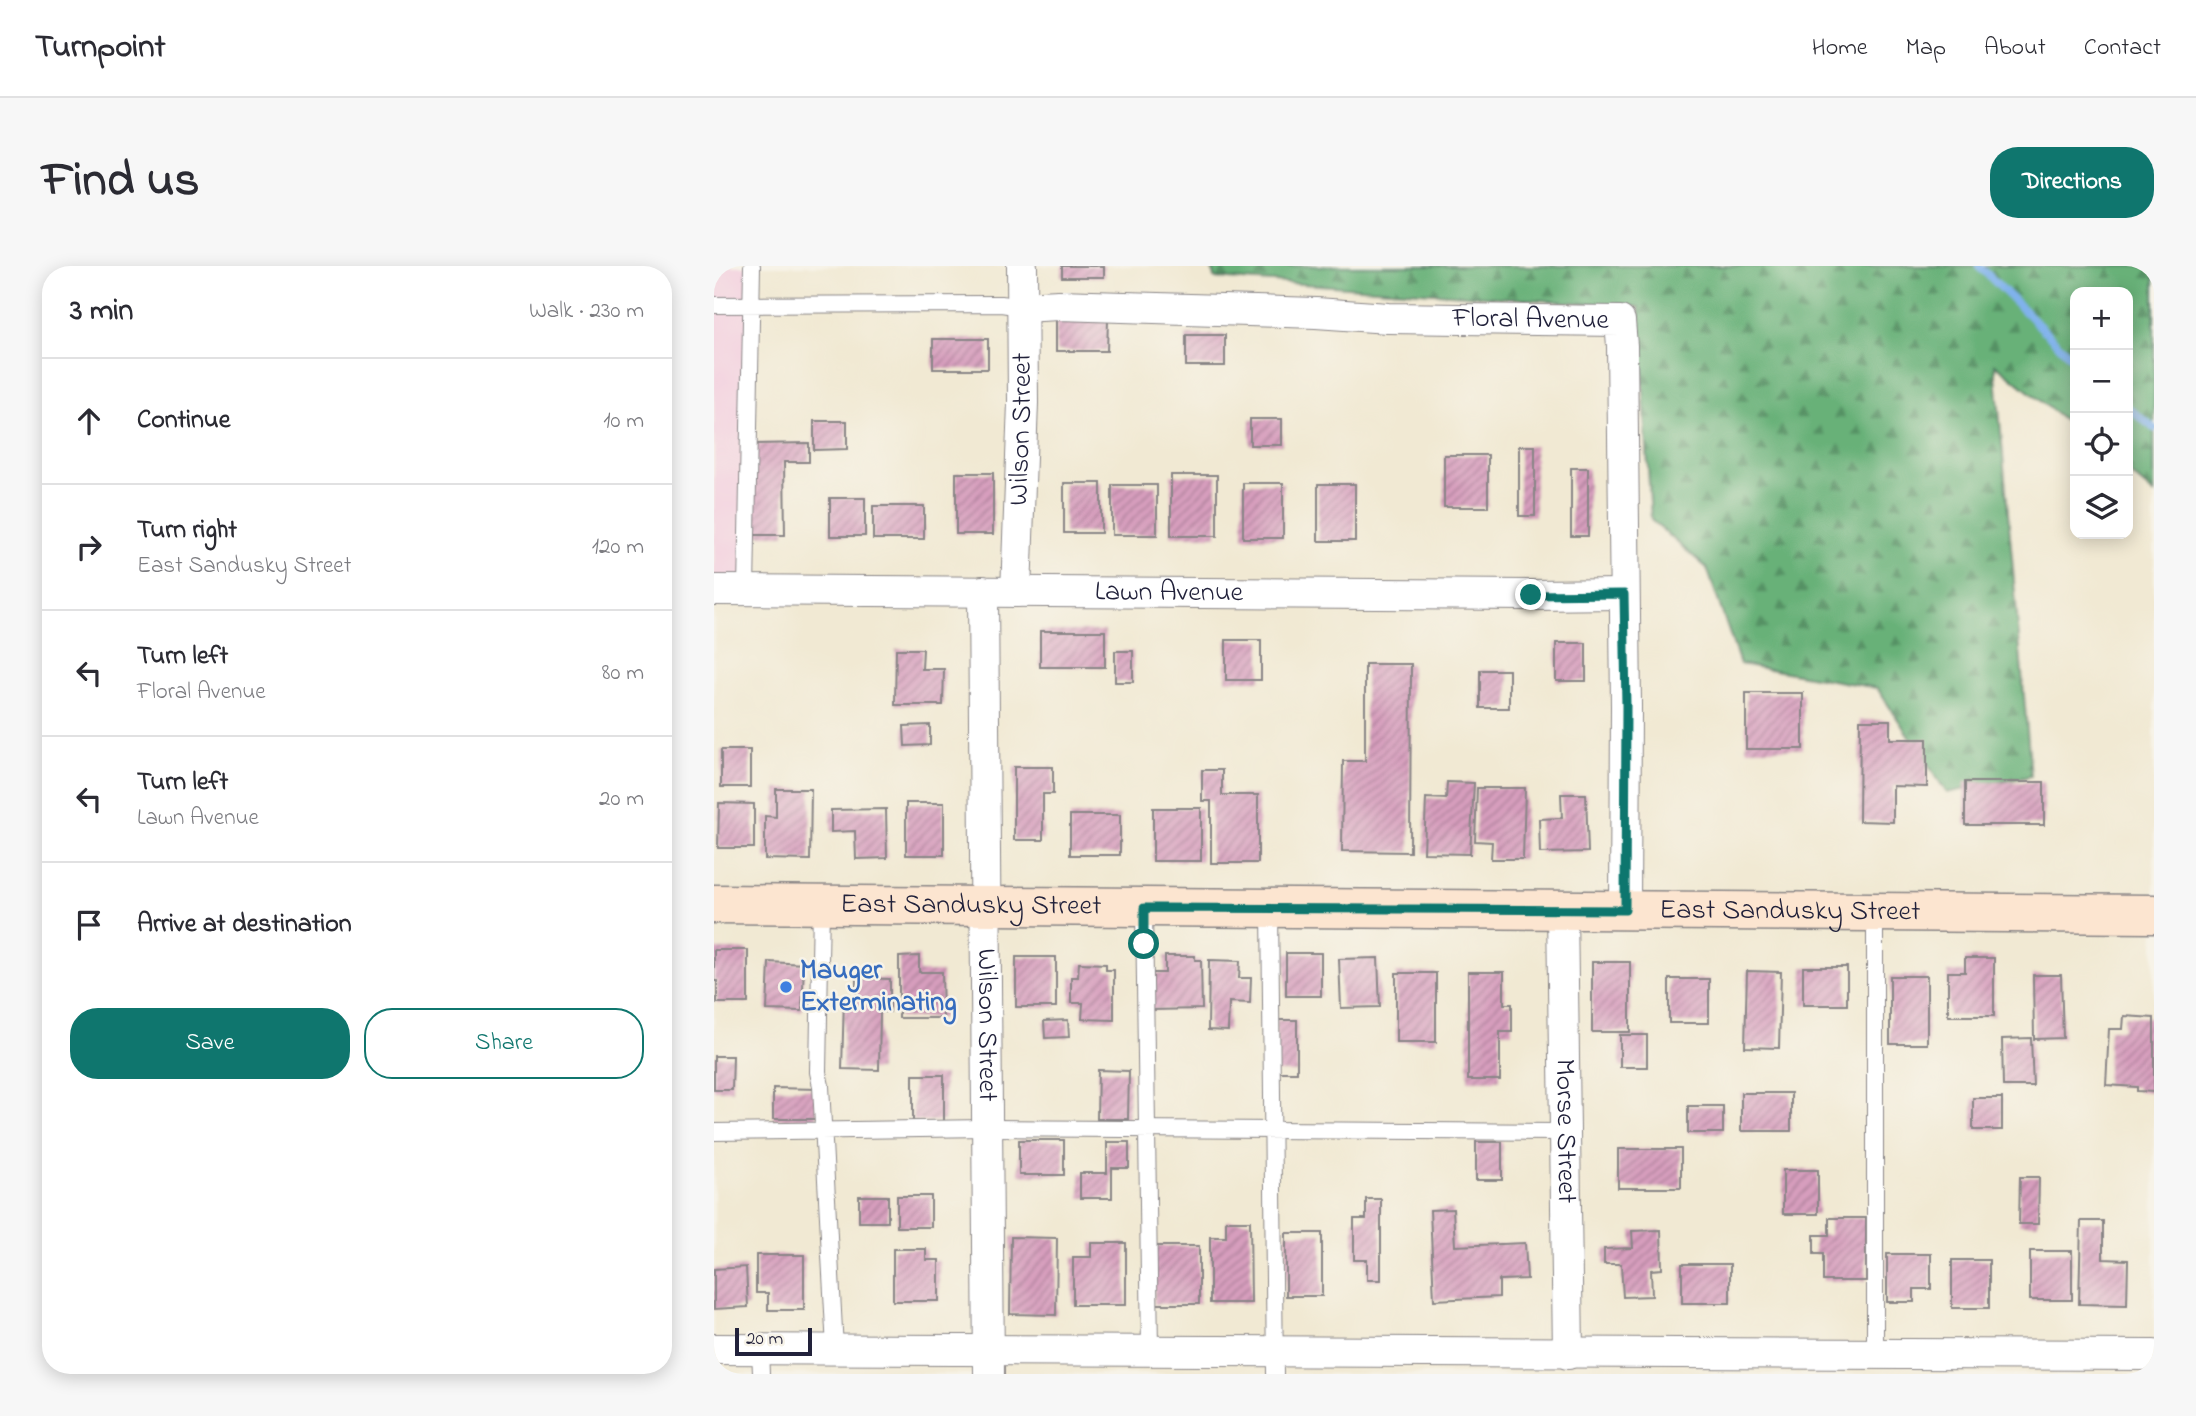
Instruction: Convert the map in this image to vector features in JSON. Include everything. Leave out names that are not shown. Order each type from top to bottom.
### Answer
[{"type":"main road","name":"East Sandusky Street","points":[[714,904],[985,908],[2154,914]]},
{"type":"street","name":"Wilson Street","points":[[1016,592],[1023,403],[1022,266]]},
{"type":"street","name":"Floral Avenue","points":[[1022,307],[1059,305],[1388,317],[1620,321],[1626,706],[1625,910]]},
{"type":"street","name":"Lawn Avenue","points":[[714,590],[1624,594]]},
{"type":"street","name":"Wilson Street","points":[[983,591],[989,1362]]},
{"type":"street","name":"Morse Street","points":[[1562,909],[1567,1354]]},
{"type":"street","points":[[714,1349],[760,1361],[835,1349],[989,1362],[1150,1351],[1275,1363],[1567,1354],[1661,1364],[2154,1355]]},
{"type":"lane","points":[[746,590],[752,266]]},
{"type":"lane","points":[[714,305],[1001,304],[1022,307]]},
{"type":"lane","points":[[821,906],[818,1072],[821,1086],[835,1349]]},
{"type":"lane","points":[[1144,908],[1150,1351]]},
{"type":"lane","points":[[1270,908],[1275,1363]]},
{"type":"lane","points":[[1875,912],[1886,1361]]},
{"type":"lane","points":[[714,1132],[986,1128],[1565,1132]]},
{"type":"shaded area","points":[[714,266],[752,266],[746,590],[714,590]]},
{"type":"green space","points":[[1212,266],[2154,266],[2154,494],[2133,476],[2133,287],[2070,287],[2070,425],[1995,364],[2031,776],[1947,793],[1877,688],[1740,664],[1707,568],[1651,520],[1639,307],[1214,278]]},
{"type":"building","points":[[1062,266],[1104,266],[1104,277],[1062,277]]},
{"type":"building","points":[[1056,319],[1108,320],[1107,351],[1056,351]]},
{"type":"building","points":[[1186,335],[1225,335],[1225,366],[1186,366]]},
{"type":"building","points":[[933,339],[988,339],[988,369],[933,369]]},
{"type":"building","points":[[1250,419],[1282,419],[1282,445],[1250,445]]},
{"type":"building","points":[[814,421],[847,421],[847,449],[814,450]]},
{"type":"building","points":[[809,443],[809,462],[784,462],[785,535],[750,535],[750,444]]},
{"type":"building","points":[[1519,446],[1535,446],[1535,516],[1519,516]]},
{"type":"building","points":[[1444,455],[1488,455],[1488,507],[1444,507]]},
{"type":"building","points":[[1571,468],[1588,468],[1588,536],[1571,536]]},
{"type":"building","points":[[956,473],[993,473],[993,534],[956,534]]},
{"type":"building","points":[[1171,475],[1217,475],[1217,536],[1171,536]]},
{"type":"building","points":[[1064,483],[1101,483],[1101,533],[1064,533]]},
{"type":"building","points":[[1243,483],[1283,483],[1283,538],[1243,538]]},
{"type":"building","points":[[1318,484],[1355,484],[1355,541],[1318,541]]},
{"type":"building","points":[[1112,485],[1157,485],[1157,535],[1112,535]]},
{"type":"building","points":[[830,498],[865,498],[865,536],[830,536]]},
{"type":"building","points":[[873,506],[924,506],[924,539],[873,539]]},
{"type":"building","points":[[1040,631],[1105,631],[1105,667],[1040,667]]},
{"type":"building","points":[[1226,640],[1261,640],[1261,680],[1226,680]]},
{"type":"building","points":[[1556,643],[1586,643],[1586,681],[1556,681]]},
{"type":"building","points":[[896,649],[923,649],[922,669],[944,669],[943,705],[895,705]]},
{"type":"building","points":[[1115,651],[1133,651],[1133,682],[1115,682]]},
{"type":"building","points":[[1365,664],[1411,664],[1410,852],[1342,851],[1343,761],[1365,761]]},
{"type":"building","points":[[1480,670],[1509,670],[1509,708],[1480,708]]},
{"type":"building","points":[[1746,693],[1803,693],[1803,749],[1746,749]]},
{"type":"building","points":[[1860,720],[1890,720],[1890,739],[1927,739],[1927,787],[1893,786],[1893,822],[1859,821]]},
{"type":"building","points":[[930,725],[930,745],[905,746],[904,726]]},
{"type":"building","points":[[721,750],[750,750],[750,787],[721,787]]},
{"type":"building","points":[[1014,767],[1053,767],[1053,794],[1043,794],[1043,840],[1014,840]]},
{"type":"building","points":[[1202,770],[1222,770],[1222,795],[1258,795],[1258,863],[1211,863],[1211,801],[1202,801]]},
{"type":"building","points":[[1447,782],[1474,783],[1470,854],[1424,853],[1426,798],[1446,799]]},
{"type":"building","points":[[1965,782],[2044,782],[2044,825],[1965,825]]},
{"type":"building","points":[[1477,788],[1525,788],[1523,859],[1491,859],[1492,842],[1475,841]]},
{"type":"building","points":[[776,789],[811,789],[810,860],[765,859],[765,816],[776,817]]},
{"type":"building","points":[[1561,794],[1586,794],[1588,852],[1540,853],[1539,819],[1562,818]]},
{"type":"building","points":[[719,803],[754,804],[754,848],[718,848]]},
{"type":"building","points":[[906,803],[944,803],[944,855],[906,855]]},
{"type":"building","points":[[1153,808],[1201,808],[1201,861],[1153,861]]},
{"type":"building","points":[[886,809],[887,858],[856,859],[855,831],[831,832],[831,810]]},
{"type":"building","points":[[1070,815],[1120,815],[1120,855],[1070,855]]},
{"type":"building","points":[[714,950],[748,950],[748,1003],[717,1003]]},
{"type":"building","points":[[1286,953],[1321,953],[1321,996],[1286,996]]},
{"type":"building","points":[[919,956],[919,972],[942,972],[943,1018],[899,1018],[899,957]]},
{"type":"building","points":[[1165,956],[1195,956],[1195,960],[1201,960],[1202,1009],[1150,1010],[1150,973],[1165,973]]},
{"type":"building","points":[[1016,957],[1056,957],[1056,1007],[1016,1007]]},
{"type":"building","points":[[1378,958],[1380,1007],[1341,1008],[1339,959]]},
{"type":"building","points":[[1965,958],[1994,958],[1994,1016],[1948,1016],[1948,972],[1965,972]]},
{"type":"building","points":[[1209,960],[1240,961],[1239,978],[1251,978],[1250,1003],[1229,1002],[1228,1031],[1208,1030]]},
{"type":"building","name":"Mauger Exterminating","points":[[769,962],[804,964],[802,1011],[767,1010]]},
{"type":"building","points":[[1592,962],[1630,962],[1630,1032],[1592,1032]]},
{"type":"building","points":[[1079,963],[1106,964],[1106,970],[1114,970],[1114,1020],[1082,1019],[1083,1003],[1071,1003],[1071,977],[1078,977]]},
{"type":"building","points":[[1803,967],[1847,967],[1847,1005],[1803,1005]]},
{"type":"building","points":[[1747,971],[1781,972],[1779,1048],[1745,1047]]},
{"type":"building","points":[[1468,972],[1504,972],[1504,1004],[1512,1004],[1512,1032],[1500,1032],[1500,1080],[1468,1080]]},
{"type":"building","points":[[1396,973],[1436,973],[1436,1042],[1396,1042]]},
{"type":"building","points":[[2033,975],[2061,975],[2063,1038],[2034,1039]]},
{"type":"building","points":[[1890,976],[1927,976],[1927,1044],[1890,1044]]},
{"type":"building","points":[[856,978],[890,979],[890,1012],[880,1012],[879,1070],[842,1069],[844,998],[856,998]]},
{"type":"building","points":[[1669,979],[1709,979],[1709,1023],[1669,1023]]},
{"type":"building","points":[[2124,1016],[2154,1018],[2154,1092],[2137,1091],[2137,1087],[2106,1085],[2109,1029],[2123,1029]]},
{"type":"building","points":[[1068,1020],[1069,1037],[1045,1038],[1044,1021]]},
{"type":"building","points":[[1276,1020],[1297,1020],[1297,1072],[1276,1072]]},
{"type":"building","points":[[1620,1035],[1647,1035],[1647,1067],[1620,1067]]},
{"type":"building","points":[[2031,1038],[2033,1086],[2003,1086],[2002,1039]]},
{"type":"building","points":[[714,1056],[733,1056],[732,1090],[714,1090]]},
{"type":"building","points":[[1098,1070],[1129,1071],[1128,1119],[1097,1119]]},
{"type":"building","points":[[913,1075],[944,1075],[944,1121],[913,1121]]},
{"type":"building","points":[[773,1088],[818,1089],[817,1119],[773,1119]]},
{"type":"building","points":[[1741,1093],[1791,1093],[1791,1131],[1741,1131]]},
{"type":"building","points":[[1973,1098],[2002,1098],[2002,1130],[1973,1130]]},
{"type":"building","points":[[1688,1106],[1723,1106],[1723,1133],[1688,1133]]},
{"type":"building","points":[[1019,1140],[1064,1140],[1064,1175],[1019,1175]]},
{"type":"building","points":[[1107,1142],[1129,1142],[1129,1168],[1112,1168],[1112,1198],[1080,1198],[1080,1173],[1107,1173]]},
{"type":"building","points":[[1476,1142],[1502,1142],[1502,1180],[1476,1180]]},
{"type":"building","points":[[1618,1149],[1681,1149],[1681,1188],[1618,1188]]},
{"type":"building","points":[[1783,1170],[1818,1170],[1818,1214],[1783,1214]]},
{"type":"building","points":[[2020,1177],[2039,1177],[2038,1224],[2019,1224]]},
{"type":"building","points":[[859,1196],[888,1196],[888,1222],[859,1222]]},
{"type":"building","points":[[897,1196],[931,1196],[931,1227],[897,1227]]},
{"type":"building","points":[[1366,1199],[1381,1199],[1381,1280],[1367,1280],[1367,1260],[1354,1260],[1354,1219],[1366,1219]]},
{"type":"building","points":[[1453,1209],[1455,1246],[1525,1243],[1527,1279],[1499,1280],[1499,1297],[1434,1300],[1430,1210]]},
{"type":"building","points":[[1829,1218],[1866,1218],[1866,1281],[1823,1281],[1823,1254],[1814,1254],[1814,1235],[1829,1235]]},
{"type":"building","points":[[1226,1221],[1250,1221],[1251,1303],[1210,1303],[1210,1237],[1226,1237]]},
{"type":"building","points":[[2081,1221],[2103,1221],[2103,1259],[2128,1260],[2127,1305],[2079,1304]]},
{"type":"building","points":[[1661,1230],[1662,1269],[1651,1270],[1652,1296],[1623,1297],[1621,1264],[1604,1264],[1604,1249],[1633,1248],[1632,1231]]},
{"type":"building","points":[[1286,1233],[1322,1233],[1322,1296],[1286,1296]]},
{"type":"building","points":[[1011,1237],[1057,1238],[1056,1315],[1010,1314]]},
{"type":"building","points":[[1091,1243],[1126,1243],[1126,1305],[1073,1305],[1073,1257],[1091,1257]]},
{"type":"building","points":[[1154,1246],[1199,1246],[1199,1304],[1154,1304]]},
{"type":"building","points":[[893,1249],[926,1249],[926,1260],[939,1260],[939,1301],[893,1301]]},
{"type":"building","points":[[2030,1251],[2072,1251],[2072,1300],[2030,1300]]},
{"type":"building","points":[[1887,1254],[1931,1254],[1931,1289],[1914,1289],[1914,1302],[1887,1302]]},
{"type":"building","points":[[756,1255],[804,1255],[804,1310],[768,1310],[768,1293],[756,1293]]},
{"type":"building","points":[[1952,1260],[1989,1260],[1989,1308],[1952,1308]]},
{"type":"building","points":[[1682,1264],[1730,1264],[1730,1303],[1682,1303]]},
{"type":"building","points":[[746,1267],[748,1307],[714,1309],[714,1269]]},
{"type":"waterway","points":[[1979,266],[2070,356]]},
{"type":"waterway","points":[[2133,412],[2154,428]]},
{"type":"place","name":"Mauger Exterminating","points":[[786,987]]},
{"type":"route","points":[[1144,944],[1144,908],[1625,910],[1624,594],[1531,595]]}]
